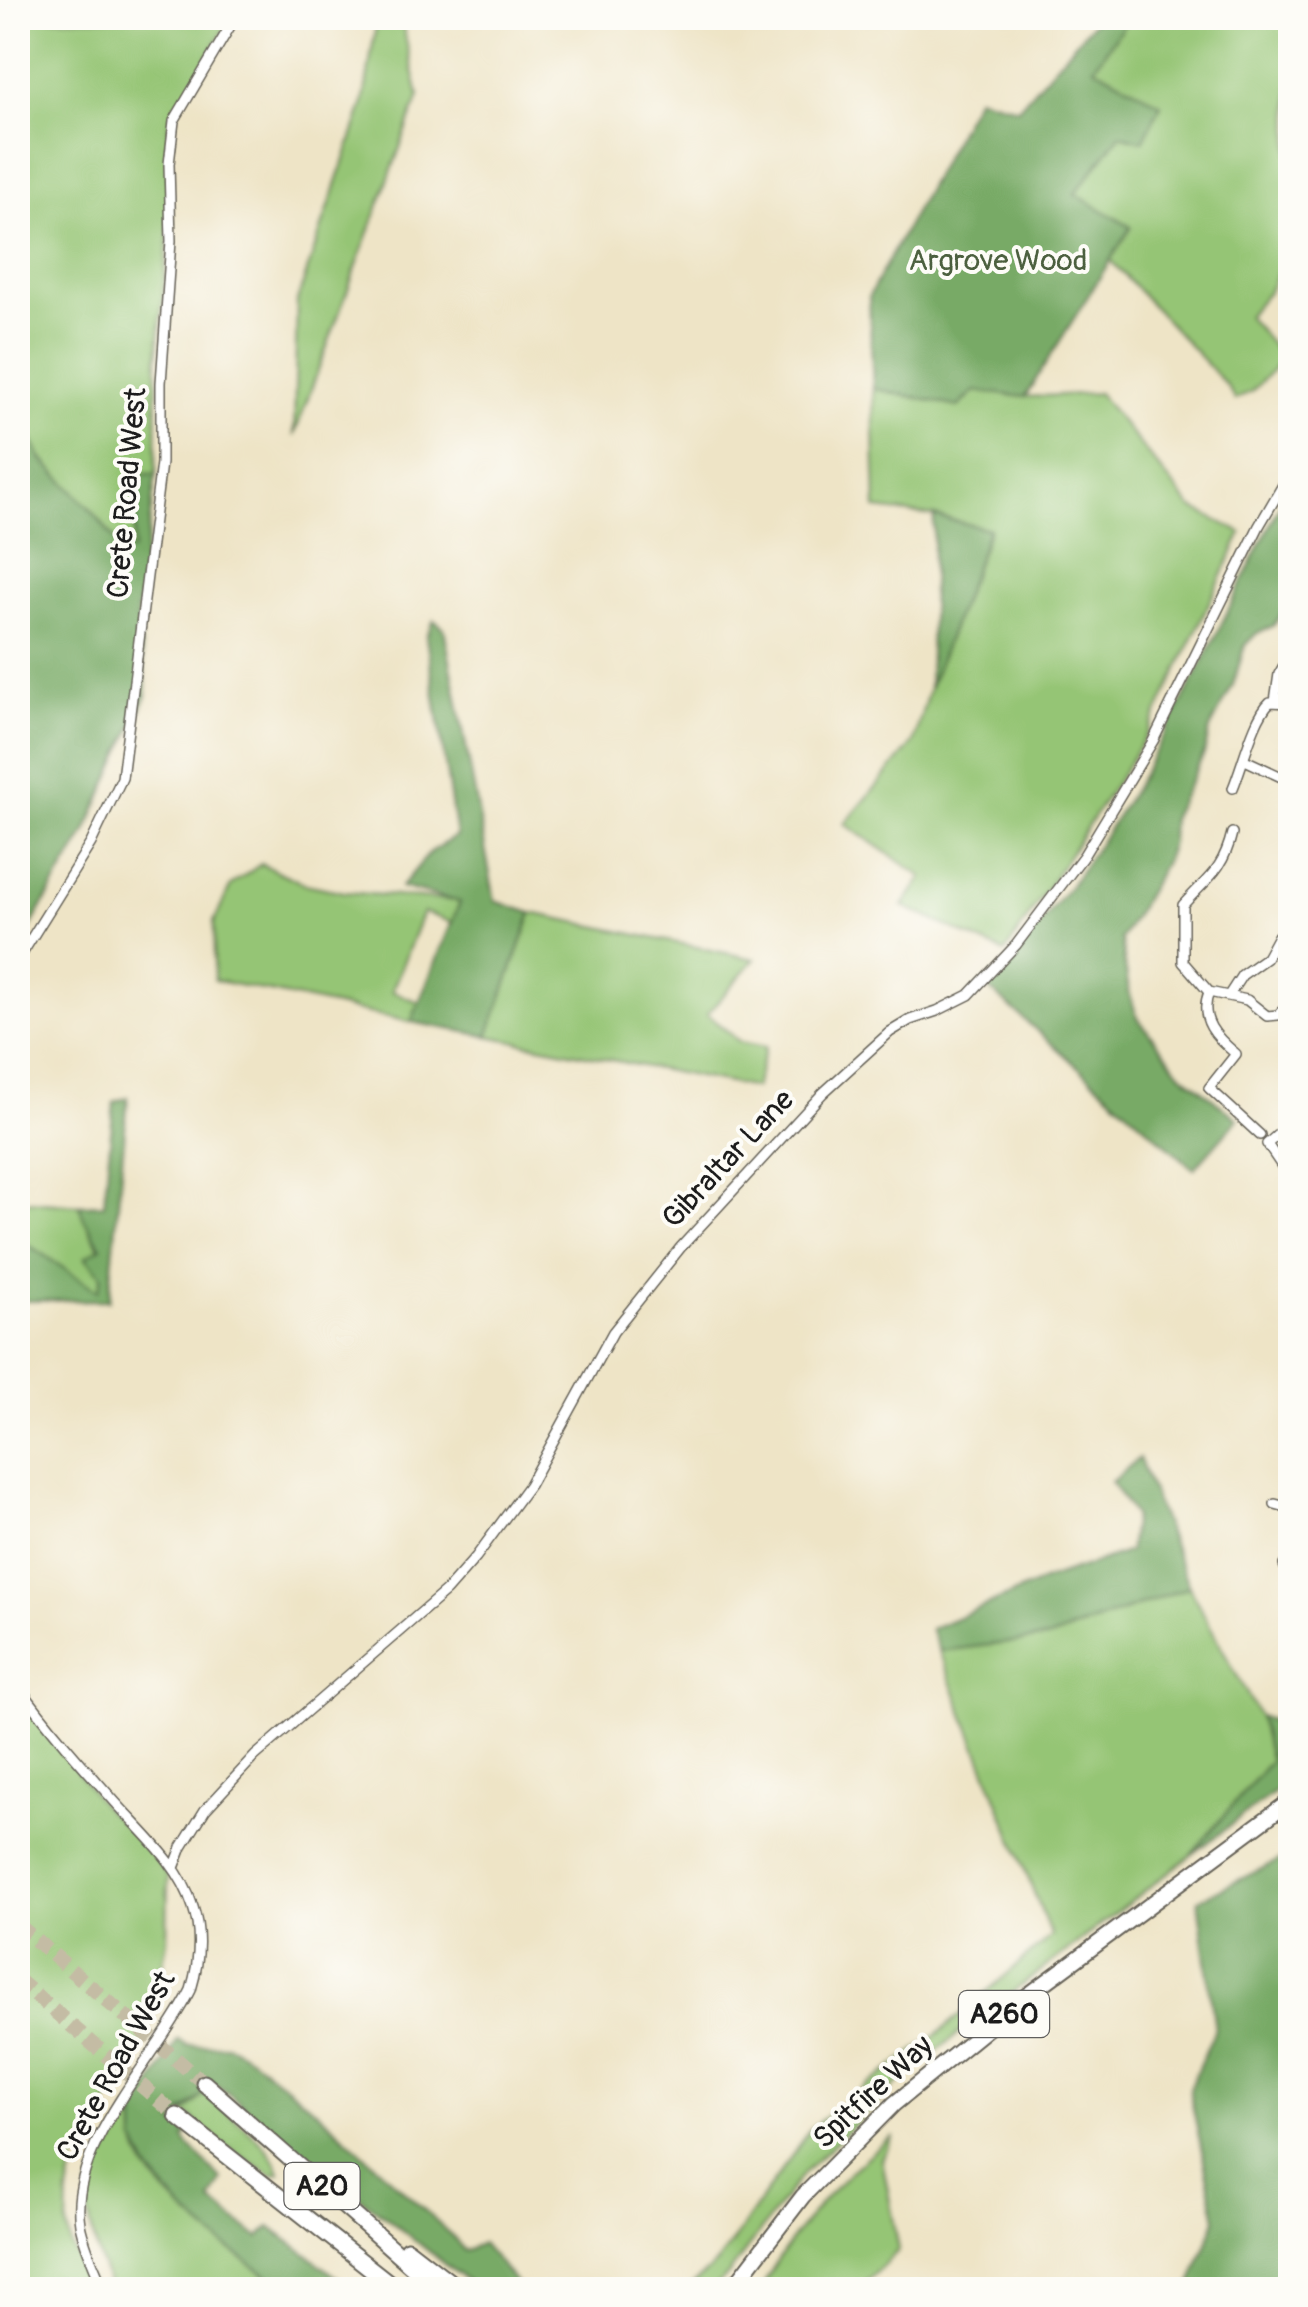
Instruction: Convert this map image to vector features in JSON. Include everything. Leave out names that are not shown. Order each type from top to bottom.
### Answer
[{"type":"highway","name":"A20","points":[[204,2083],[439,2290]]},
{"type":"highway","name":"A20","points":[[178,2116],[398,2290]]},
{"type":"highway","points":[[315,2181],[460,2290]]},
{"type":"main road","name":"Spitfire Way","points":[[732,2290],[803,2196],[894,2104],[1056,1974],[1290,1802]]},
{"type":"main road","name":"Spitfire Way","points":[[745,2290],[753,2264]]},
{"type":"street","name":"Crete Road West","points":[[18,960],[91,843],[122,778],[161,463],[174,121],[235,18]]},
{"type":"street","name":"Gibraltar Lane","points":[[174,1868],[182,1846],[205,1810],[255,1756],[446,1591],[476,1558],[529,1485],[613,1332],[694,1233],[823,1093],[890,1032],[968,995],[1016,945],[1084,855],[1154,742],[1259,526],[1290,472]]},
{"type":"street","points":[[1275,701],[1279,674],[1290,655]]},
{"type":"street","points":[[1233,788],[1259,713],[1275,701],[1290,703]]},
{"type":"street","points":[[1245,760],[1290,781]]},
{"type":"street","points":[[1232,833],[1221,865],[1186,901],[1182,911],[1183,962],[1209,992],[1247,1000],[1270,1017],[1278,1015],[1290,1002]]},
{"type":"street","points":[[1230,995],[1242,974],[1266,958],[1278,936],[1290,927]]},
{"type":"street","points":[[1209,992],[1205,1006],[1210,1027],[1236,1054],[1206,1091],[1260,1135]]},
{"type":"street","points":[[1290,1124],[1267,1144],[1290,1178]]},
{"type":"street","points":[[1275,1504],[1290,1508]]},
{"type":"street","points":[[1284,1565],[1290,1579]]},
{"type":"street","name":"Crete Road West","points":[[18,1685],[174,1868],[194,1909],[199,1939],[196,1973],[183,2007],[87,2160],[78,2196],[83,2238],[104,2290]]},
{"type":"green space","points":[[32,18],[231,18],[169,123],[168,242],[157,359],[156,474],[140,474],[133,550],[123,551],[94,513],[41,458],[22,421],[28,400],[18,376],[18,33]]},
{"type":"green space","points":[[377,18],[401,18],[419,96],[294,436],[297,301],[363,106]]},
{"type":"green space","name":"Argrove Wood","points":[[1097,18],[1129,18],[1094,67],[1161,104],[1143,141],[1120,135],[1075,194],[1131,227],[1025,397],[975,391],[958,407],[873,388],[869,296],[977,97],[1018,108]]},
{"type":"green space","points":[[1129,18],[1290,18],[1290,249],[1270,289],[1247,316],[1284,358],[1252,391],[1235,400],[1227,386],[1110,260],[1131,228],[1074,194],[1120,134],[1160,104],[1094,67]]},
{"type":"green space","points":[[18,376],[28,400],[22,421],[41,458],[94,513],[123,551],[133,550],[140,474],[156,474],[137,613],[147,695],[84,836],[18,948]]},
{"type":"green space","points":[[873,388],[958,407],[975,391],[1025,397],[1098,393],[1191,507],[1242,533],[1147,735],[1005,953],[903,906],[923,877],[845,824],[913,743],[929,689],[989,530],[934,516],[876,509]]},
{"type":"green space","points":[[1290,484],[1290,603],[1273,626],[1257,633],[1245,645],[1233,685],[1210,729],[1204,754],[1172,817],[1171,843],[1164,864],[1121,939],[1137,1017],[1179,1071],[1238,1119],[1194,1169],[985,985],[1035,931],[1120,811],[1192,682]]},
{"type":"green space","points":[[934,516],[989,529],[929,689]]},
{"type":"green space","points":[[434,620],[444,628],[495,901],[532,913],[488,1036],[411,1022],[460,902],[401,887],[430,852],[456,836],[426,637]]},
{"type":"green space","points":[[261,864],[305,884],[344,892],[460,901],[453,923],[423,912],[392,991],[421,1003],[411,1022],[214,980],[214,922],[231,885]]},
{"type":"green space","points":[[532,913],[755,959],[707,1014],[740,1042],[766,1047],[755,1088],[488,1036]]},
{"type":"green space","points":[[128,1097],[109,1300],[18,1301],[18,1238],[98,1291],[102,1276],[85,1257],[101,1247],[79,1205],[104,1204],[114,1102]]},
{"type":"green space","points":[[18,1200],[79,1205],[101,1254],[98,1292],[18,1238]]},
{"type":"green space","points":[[1139,1458],[1189,1587],[1049,1638],[939,1651],[930,1629],[1043,1581],[1129,1551],[1134,1515],[1111,1482]]},
{"type":"green space","points":[[1189,1587],[1259,1716],[1270,1761],[1190,1856],[918,2065],[804,2172],[728,2275],[712,2289],[686,2290],[718,2262],[811,2128],[945,2028],[1051,1936],[939,1651],[1049,1638]]},
{"type":"green space","points":[[18,1692],[102,1805],[155,1857],[168,1877],[167,1941],[153,2016],[142,2044],[75,2158],[68,2193],[71,2246],[94,2289],[18,2289]]},
{"type":"green space","points":[[1259,1716],[1290,1727],[1290,1780],[1190,1856],[1270,1761]]},
{"type":"green space","points":[[1290,1855],[1290,2289],[1189,2289],[1216,2219],[1189,2089],[1215,2029],[1198,1900]]},
{"type":"green space","points":[[178,2039],[186,2045],[228,2045],[251,2058],[318,2112],[453,2236],[464,2251],[482,2243],[521,2289],[477,2289],[217,2085],[199,2085],[204,2094],[173,2120],[188,2134],[184,2138],[187,2143],[222,2180],[211,2201],[259,2238],[270,2227],[353,2289],[287,2289],[221,2243],[185,2212],[150,2172],[135,2141],[135,2114]]},
{"type":"green space","points":[[204,2094],[259,2140],[280,2173],[272,2175],[183,2114]]},
{"type":"green space","points":[[135,2114],[139,2153],[163,2189],[204,2228],[287,2289],[110,2289],[88,2211],[89,2189],[97,2169]]},
{"type":"green space","points":[[894,2136],[882,2159],[899,2250],[858,2289],[767,2289],[764,2283],[805,2222],[857,2166]]},
{"type":"tunnel","points":[[18,1925],[204,2083]]},
{"type":"tunnel","points":[[18,1980],[177,2116]]}]
